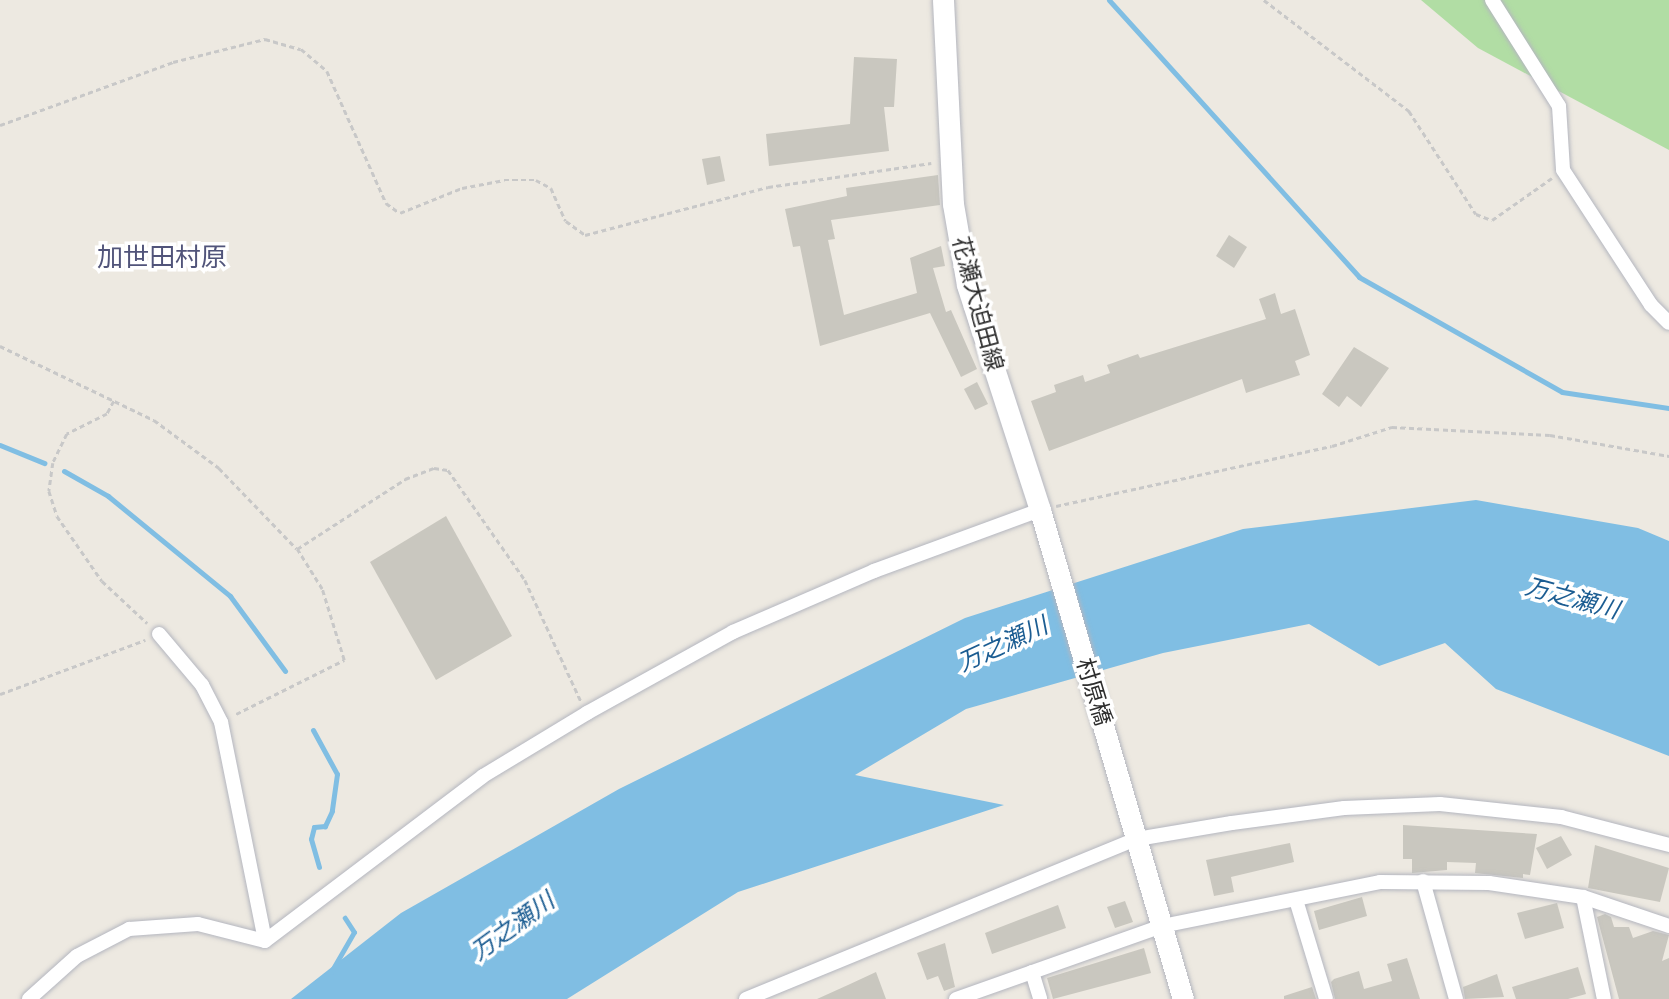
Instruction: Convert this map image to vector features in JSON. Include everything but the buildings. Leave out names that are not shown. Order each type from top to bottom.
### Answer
[{"type":"street","name":"花瀬大迫田線","points":[[943,0],[953,204],[967,285],[1041,514]]},
{"type":"street","points":[[1492,0],[1559,106],[1563,170],[1651,306],[1669,323]]},
{"type":"street","points":[[265,941],[483,776],[587,713],[733,632],[874,571],[1041,514]]},
{"type":"street","name":"村原橋","points":[[1041,514],[1183,999]]},
{"type":"street","points":[[159,634],[202,685],[221,722],[265,941]]},
{"type":"street","points":[[746,999],[1135,833],[1345,808],[1440,804],[1561,817],[1669,845]]},
{"type":"street","points":[[1423,881],[1456,999]]},
{"type":"street","points":[[956,999],[1162,926],[1380,882],[1489,883],[1583,897],[1669,926]]},
{"type":"street","points":[[1583,897],[1604,999]]},
{"type":"street","points":[[1296,900],[1326,999]]},
{"type":"street","points":[[29,999],[77,956],[129,929],[198,924],[265,941]]},
{"type":"street","points":[[1032,972],[1040,999]]},
{"type":"path","points":[[1264,0],[1409,111],[1476,214],[1492,220],[1563,170]]},
{"type":"path","points":[[0,125],[173,62],[265,39],[301,49],[327,71],[386,203],[400,213],[463,188],[504,180],[536,180],[551,188],[566,221],[585,235],[768,187],[952,160]]},
{"type":"path","points":[[0,346],[155,420],[219,468],[297,549],[322,589],[344,660],[221,722]]},
{"type":"path","points":[[0,694],[159,634],[102,581],[57,516],[49,491],[53,463],[67,434],[107,414],[114,401]]},
{"type":"path","points":[[1041,514],[1332,446],[1392,427],[1550,435],[1669,456]]},
{"type":"path","points":[[297,549],[405,479],[434,468],[447,470],[525,580],[587,713]]},
{"type":"green space","points":[[1421,0],[1669,0],[1669,150],[1478,48]]},
{"type":"water","name":"万之瀬川","points":[[1476,500],[1638,528],[1669,541],[1669,756],[1496,689],[1445,643],[1379,666],[1309,624],[1163,653],[966,709],[855,775],[1004,805],[738,892],[567,999],[291,999],[401,913],[619,789],[965,618],[1243,529]]},
{"type":"waterway","points":[[1109,0],[1359,277],[1562,392],[1669,408]]},
{"type":"waterway","points":[[0,445],[44,463]]},
{"type":"waterway","points":[[64,471],[108,496],[230,596],[285,671]]},
{"type":"waterway","points":[[313,730],[337,774],[332,811],[325,826],[314,827],[311,839],[319,867]]},
{"type":"waterway","points":[[331,972],[354,932],[345,918]]},
{"type":"district","name":"加世田村原","points":[[162,258]]}]
